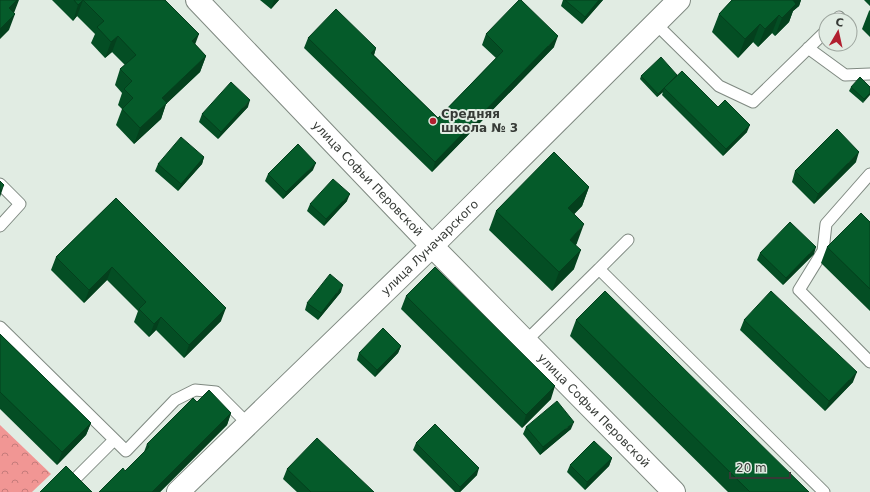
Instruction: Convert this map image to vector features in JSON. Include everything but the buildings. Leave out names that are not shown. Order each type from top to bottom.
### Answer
[{"type":"street","name":"улица Софьи Перовской","points":[[197,0],[432,246],[674,492]]},
{"type":"street","name":"улица Луначарского","points":[[178,492],[432,246],[679,0]]},
{"type":"lane","points":[[655,23],[718,86],[753,102],[818,39]]},
{"type":"lane","points":[[808,48],[845,75],[870,74]]},
{"type":"lane","points":[[870,174],[826,224],[823,251],[799,290],[870,362]]},
{"type":"lane","points":[[0,184],[20,204],[0,226]]},
{"type":"lane","points":[[526,341],[628,240]]},
{"type":"lane","points":[[600,269],[824,492]]},
{"type":"lane","points":[[0,327],[126,451],[175,400],[195,390],[216,392],[248,424]]},
{"type":"lane","points":[[73,482],[114,440]]},
{"type":"green space","points":[[0,425],[51,474],[32,492],[0,492]]},
{"type":"place","name":"Средняя школа № 3","points":[[433,121]]}]
